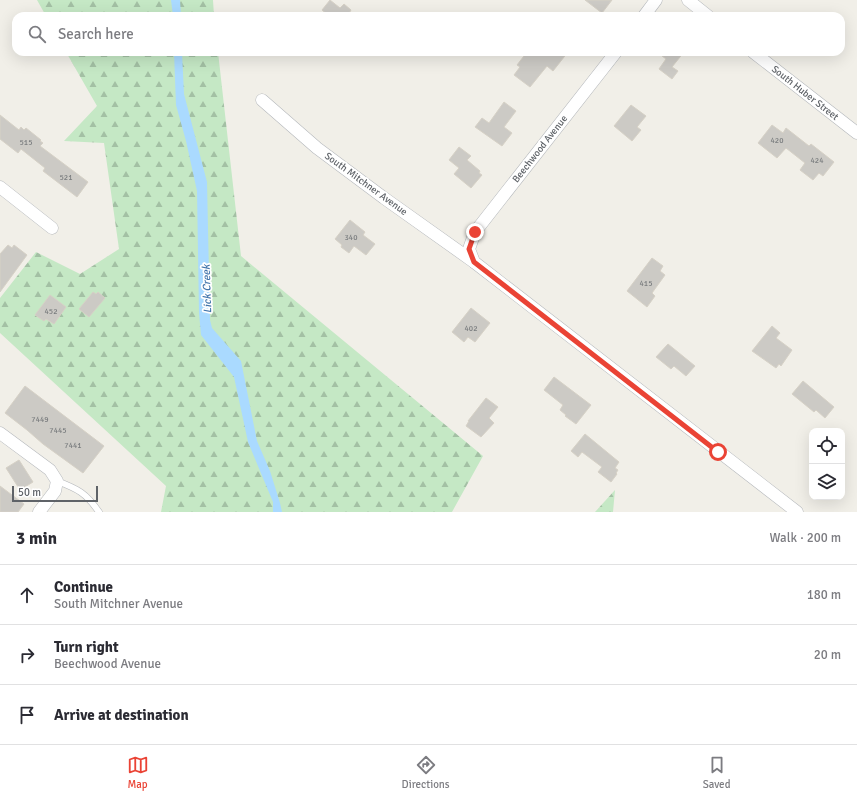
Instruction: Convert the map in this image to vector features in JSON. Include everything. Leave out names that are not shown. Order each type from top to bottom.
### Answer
[{"type":"street","points":[[647,12],[656,0]]},
{"type":"street","points":[[688,0],[703,12]]},
{"type":"street","name":"Beechwood Avenue","points":[[474,262],[469,249],[475,232],[613,56]]},
{"type":"street","name":"South Huber Street","points":[[759,56],[857,133]]},
{"type":"street","name":"South Mitchner Avenue","points":[[262,100],[317,148],[474,262],[796,512]]},
{"type":"street","points":[[0,187],[52,228]]},
{"type":"street","points":[[0,433],[50,470],[57,481],[55,491],[39,512]]},
{"type":"lane","points":[[57,481],[78,489],[93,502],[99,512]]},
{"type":"green space","points":[[37,0],[213,0],[214,12],[44,12]]},
{"type":"green space","points":[[68,56],[218,56],[241,256],[483,456],[452,512],[161,512],[166,486],[0,333],[0,298],[36,252],[80,274],[119,249],[104,143],[64,141],[97,106]]},
{"type":"green space","points":[[615,490],[613,512],[595,512]]},
{"type":"water","points":[[171,0],[180,0],[181,12],[172,12]]},
{"type":"water","name":"Lick Creek","points":[[174,56],[182,56],[184,94],[207,182],[210,320],[212,328],[241,361],[257,441],[270,471],[282,512],[273,512],[273,502],[248,442],[234,377],[201,335],[199,313],[197,191],[176,105]]},
{"type":"building","points":[[330,0],[340,8],[344,4],[351,10],[350,12],[324,12],[322,10]]},
{"type":"building","points":[[585,0],[612,0],[603,12]]},
{"type":"building","points":[[524,56],[565,56],[553,71],[547,66],[530,87],[514,75],[520,67],[517,65]]},
{"type":"building","points":[[662,56],[681,56],[672,67],[678,71],[672,79],[659,69],[666,59]]},
{"type":"building","points":[[504,102],[516,111],[504,127],[512,133],[502,146],[475,127],[482,118],[489,123]]},
{"type":"building","points":[[631,105],[646,116],[637,127],[641,130],[632,141],[614,126]]},
{"type":"building","points":[[0,115],[19,130],[21,127],[24,130],[26,128],[41,140],[40,141],[43,143],[40,146],[88,182],[77,197],[43,171],[45,168],[21,149],[18,153],[0,139]]},
{"type":"building","points":[[772,125],[783,133],[786,128],[809,146],[811,144],[834,162],[823,176],[819,173],[813,180],[800,170],[805,163],[786,148],[777,158],[758,143]]},
{"type":"building","points":[[459,147],[471,156],[467,160],[480,171],[479,173],[482,175],[471,188],[454,174],[459,168],[449,160]]},
{"type":"building","points":[[350,220],[365,232],[363,235],[375,244],[366,255],[354,246],[349,253],[341,247],[342,245],[335,239]]},
{"type":"building","points":[[8,245],[12,248],[14,245],[27,255],[0,292],[0,254]]},
{"type":"building","points":[[652,258],[663,266],[660,271],[665,275],[652,293],[655,296],[647,307],[627,291]]},
{"type":"building","points":[[93,292],[96,294],[98,292],[105,298],[89,317],[79,309]]},
{"type":"building","points":[[50,295],[66,307],[54,324],[46,319],[44,321],[35,315]]},
{"type":"building","points":[[471,308],[490,323],[475,342],[468,337],[464,342],[452,332]]},
{"type":"building","points":[[772,326],[780,333],[776,338],[792,350],[781,366],[779,364],[776,368],[752,351]]},
{"type":"building","points":[[668,344],[695,366],[686,376],[674,366],[671,369],[656,357]]},
{"type":"building","points":[[554,377],[591,405],[576,424],[565,416],[566,415],[560,410],[563,405],[544,390]]},
{"type":"building","points":[[803,381],[834,407],[825,418],[816,410],[814,412],[792,394]]},
{"type":"building","points":[[25,386],[104,446],[83,473],[43,444],[5,413]]},
{"type":"building","points":[[486,398],[498,407],[489,418],[494,423],[481,437],[466,426],[468,421]]},
{"type":"building","points":[[585,434],[619,462],[615,468],[618,470],[616,473],[617,474],[611,482],[598,472],[602,467],[582,452],[578,457],[571,451]]},
{"type":"building","points":[[19,460],[33,482],[20,490],[6,468]]},
{"type":"building","points":[[0,486],[24,504],[18,512],[0,512]]},
{"type":"route","points":[[475,232],[469,249],[474,262],[718,452]]}]
